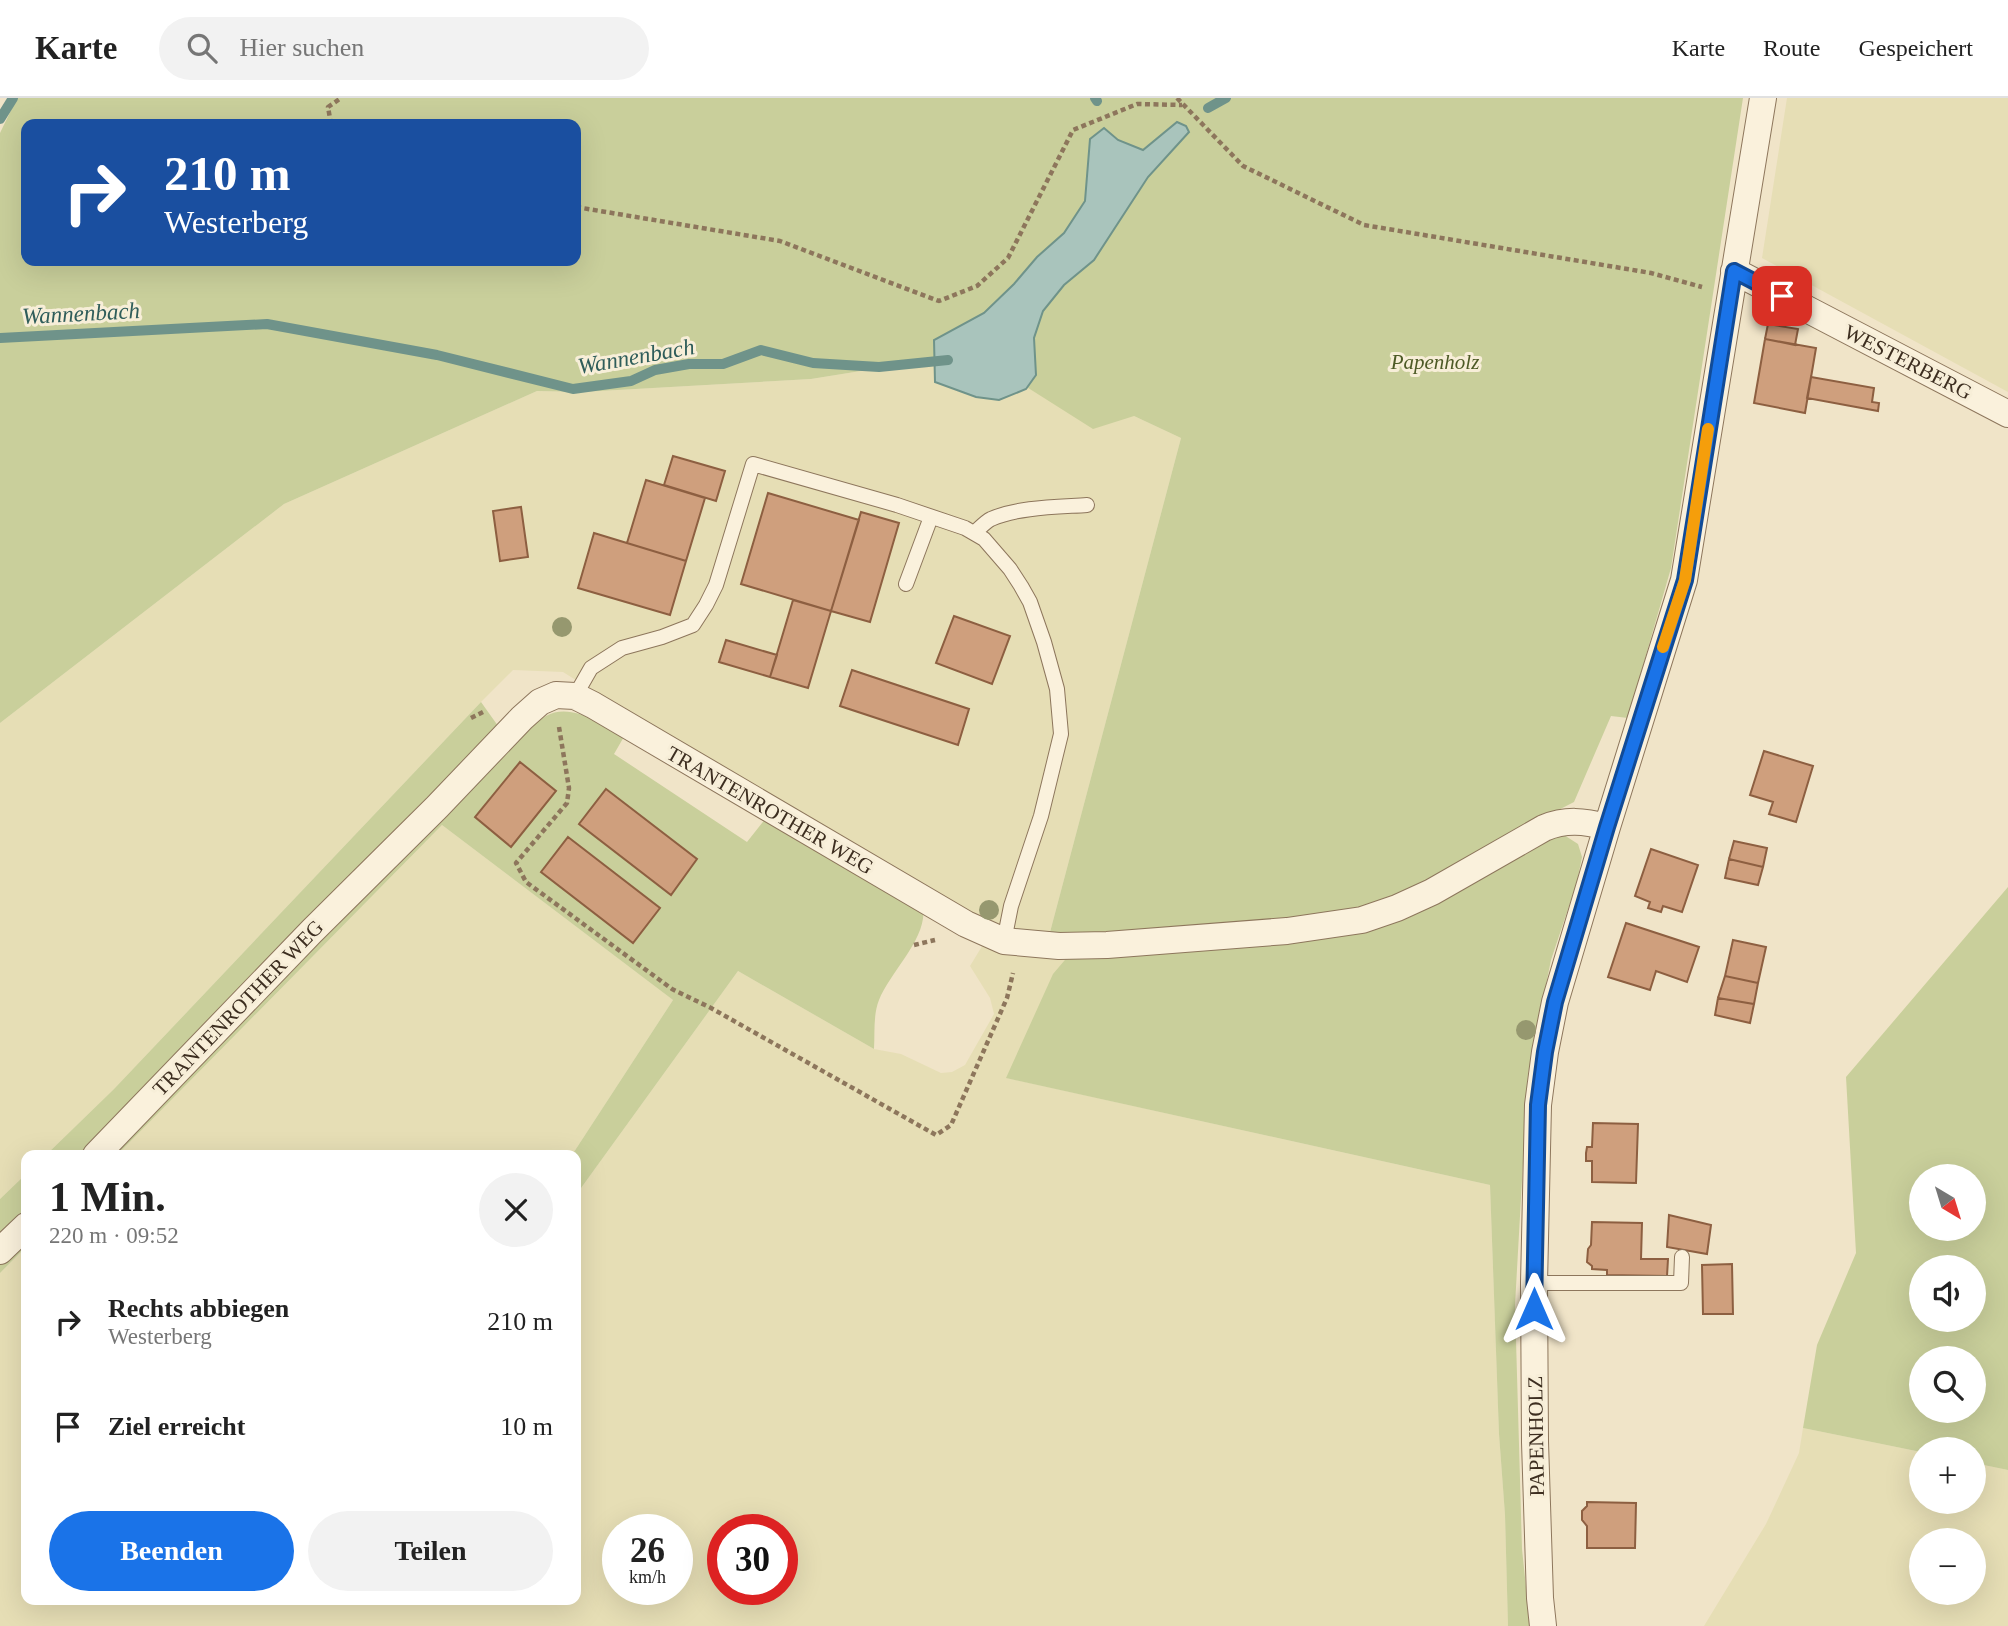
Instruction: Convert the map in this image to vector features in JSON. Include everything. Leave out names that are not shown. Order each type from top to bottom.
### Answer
[{"type":"street","name":"PAPENHOLZ","points":[[1542,1626],[1535,1442],[1534,1283],[1538,1105],[1545,1052],[1555,1002],[1685,580],[1763,98]]},
{"type":"street","name":"WESTERBERG","points":[[1732,283],[2008,414]]},
{"type":"street","name":"TRANTENROTHER WEG","points":[[101,1150],[522,718],[540,702],[566,695],[966,924],[1004,941],[1059,946],[1107,944],[1287,931],[1362,920],[1432,892],[1531,834],[1556,823],[1580,820],[1607,827]]},
{"type":"street","points":[[0,1251],[21,1231]]},
{"type":"lane","points":[[566,695],[591,668],[622,648],[692,625],[716,584],[752,464],[897,505],[974,533],[984,539],[1010,569],[1030,602],[1057,688],[1061,734],[1041,816],[1011,906],[1004,941]]},
{"type":"lane","points":[[974,533],[989,520],[1005,514],[1087,505]]},
{"type":"lane","points":[[906,584],[931,517]]},
{"type":"lane","points":[[1534,1283],[1681,1283],[1682,1257]]},
{"type":"path","points":[[330,119],[328,107],[341,98]]},
{"type":"path","points":[[1177,98],[1243,166],[1364,225],[1651,273],[1732,283]]},
{"type":"path","points":[[581,208],[780,241],[939,301],[977,286],[1007,258],[1073,130],[1138,101],[1182,105]]},
{"type":"path","points":[[566,695],[560,740],[569,788],[567,803],[516,863],[526,882],[672,989],[711,1008],[936,1135],[951,1125],[1007,998],[1014,968],[1004,941]]},
{"type":"shaded area","points":[[1787,98],[2008,98],[2008,392],[1762,258]]},
{"type":"shaded area","points":[[974,353],[1134,416],[1181,438],[1049,936],[988,925],[731,777],[563,672],[513,670],[114,1089],[51,1150],[21,1150],[21,1179],[0,1199],[0,723],[284,504],[537,391],[582,392],[811,379]]},
{"type":"shaded area","points":[[442,825],[673,1000],[575,1150],[122,1150]]},
{"type":"shaded area","points":[[984,943],[1070,954],[1007,1078],[1490,1185],[1508,1626],[0,1626],[0,1273],[21,1252],[21,1605],[581,1605],[581,1188],[738,971],[874,1049],[901,1054],[941,1073],[952,1072],[965,1065],[994,1014],[990,998],[970,966]]},
{"type":"shaded area","points":[[1803,1428],[1909,1450],[1909,1514],[1986,1514],[1986,1465],[2008,1470],[2008,1626],[1704,1626],[1766,1524],[1799,1453]]},
{"type":"green space","name":"Papenholz","points":[[17,98],[1743,98],[1671,568],[1628,718],[1611,716],[1574,802],[1531,824],[1414,893],[1318,919],[1049,936],[1181,438],[1134,416],[1093,429],[973,353],[811,379],[582,392],[537,391],[284,504],[0,723],[0,133]]},
{"type":"green space","points":[[481,702],[513,747],[537,722],[555,712],[576,713],[597,720],[625,735],[614,754],[747,842],[766,818],[923,907],[920,931],[879,1000],[875,1018],[874,1049],[738,971],[581,1188],[581,1150],[575,1150],[673,1000],[442,825],[122,1150],[51,1150],[114,1089]]},
{"type":"green space","points":[[1564,835],[1578,844],[1582,857],[1577,882],[1551,960],[1528,1074],[1515,1305],[1522,1549],[1530,1626],[1508,1626],[1490,1185],[1006,1078],[1053,974],[1070,954],[1286,938],[1526,845]]},
{"type":"green space","points":[[2008,887],[2008,1470],[1986,1465],[1986,1437],[1909,1437],[1909,1450],[1803,1428],[1817,1345],[1856,1253],[1846,1077]]},
{"type":"green space","points":[[21,1179],[21,1252],[0,1273],[0,1199]]},
{"type":"water","points":[[1177,122],[1186,126],[1189,132],[1148,177],[1094,260],[1064,285],[1043,311],[1034,338],[1036,375],[1026,389],[999,400],[976,397],[935,382],[934,340],[984,313],[1037,257],[1064,233],[1085,201],[1090,139],[1104,128],[1118,140],[1143,150]]},
{"type":"building","points":[[1768,324],[1798,329],[1795,345],[1765,339]]},
{"type":"building","points":[[1765,339],[1816,348],[1805,413],[1754,403]]},
{"type":"building","points":[[1811,377],[1874,388],[1872,402],[1879,403],[1878,411],[1807,398]]},
{"type":"building","points":[[673,456],[725,471],[716,501],[664,485]]},
{"type":"building","points":[[646,480],[705,498],[686,561],[627,543]]},
{"type":"building","points":[[768,493],[859,520],[831,611],[741,584]]},
{"type":"building","points":[[521,507],[528,557],[500,561],[493,511]]},
{"type":"building","points":[[861,512],[899,523],[870,622],[831,611]]},
{"type":"building","points":[[594,533],[686,561],[670,615],[578,588]]},
{"type":"building","points":[[793,600],[831,611],[808,688],[770,677]]},
{"type":"building","points":[[954,616],[1010,636],[992,684],[936,663]]},
{"type":"building","points":[[726,640],[777,655],[770,677],[719,662]]},
{"type":"building","points":[[852,670],[969,709],[958,745],[840,706]]},
{"type":"building","points":[[1764,751],[1813,766],[1796,822],[1769,814],[1773,802],[1750,795]]},
{"type":"building","points":[[520,762],[556,791],[511,847],[475,817]]},
{"type":"building","points":[[606,789],[697,859],[671,895],[579,824]]},
{"type":"building","points":[[568,837],[660,908],[633,943],[541,872]]},
{"type":"building","points":[[1734,841],[1767,848],[1763,867],[1729,859]]},
{"type":"building","points":[[1651,849],[1698,865],[1682,912],[1663,906],[1661,912],[1648,908],[1650,902],[1635,896]]},
{"type":"building","points":[[1729,859],[1763,867],[1758,885],[1725,878]]},
{"type":"building","points":[[1626,923],[1699,947],[1687,982],[1656,971],[1650,990],[1608,977]]},
{"type":"building","points":[[1733,940],[1766,947],[1758,983],[1725,976]]},
{"type":"building","points":[[1725,976],[1758,983],[1754,1004],[1718,998]]},
{"type":"building","points":[[1718,998],[1754,1004],[1750,1023],[1715,1015]]},
{"type":"building","points":[[1593,1123],[1638,1124],[1636,1183],[1592,1182],[1592,1161],[1586,1161],[1586,1153],[1587,1147],[1592,1147]]},
{"type":"building","points":[[1669,1215],[1711,1225],[1707,1254],[1667,1247]]},
{"type":"building","points":[[1592,1222],[1642,1223],[1641,1259],[1668,1259],[1667,1276],[1607,1275],[1607,1270],[1592,1269],[1587,1262]]},
{"type":"building","points":[[1732,1264],[1733,1314],[1703,1314],[1702,1265]]},
{"type":"building","points":[[1587,1502],[1636,1503],[1635,1548],[1587,1548],[1587,1526],[1582,1520],[1582,1511]]},
{"type":"waterway","points":[[0,119],[13,98]]},
{"type":"waterway","points":[[1208,108],[1226,98]]},
{"type":"waterway","name":"Wannenbach","points":[[0,338],[267,324],[437,355],[573,389],[631,381],[655,370],[689,364],[723,364],[761,350],[813,363],[879,367],[948,360]]},
{"type":"slow traffic","points":[[1663,647],[1685,580],[1708,429]]},
{"type":"route","points":[[1534,1309],[1538,1105],[1545,1052],[1555,1002],[1685,580],[1734,271],[1782,296]]}]
